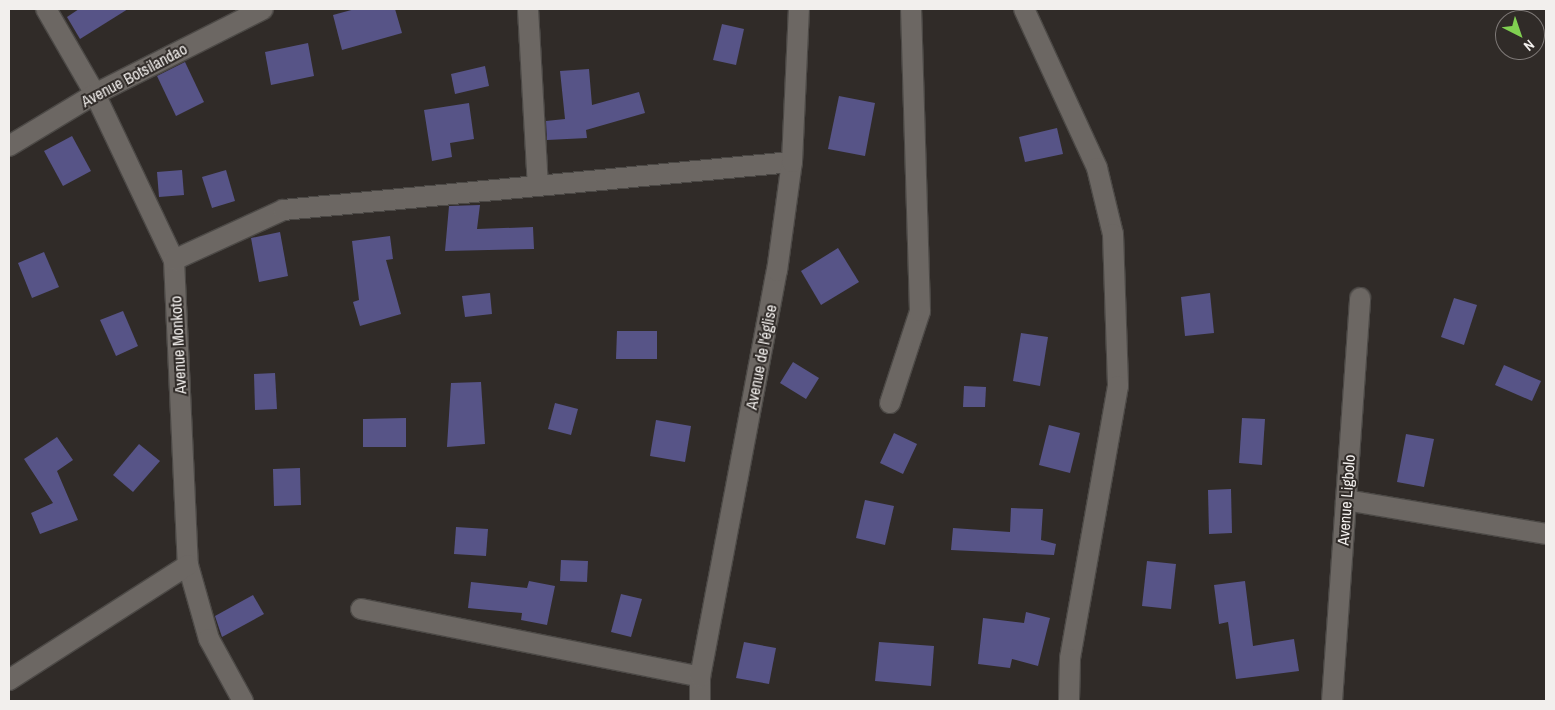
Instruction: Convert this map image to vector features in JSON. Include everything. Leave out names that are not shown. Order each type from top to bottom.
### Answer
[{"type":"street","name":"Avenue Monkoto","points":[[46,9],[95,94],[174,260],[188,564],[209,639],[243,701]]},
{"type":"street","name":"Avenue Botsilandao","points":[[9,146],[95,94],[263,9]]},
{"type":"street","points":[[528,9],[538,186]]},
{"type":"street","name":"Avenue de l'église","points":[[700,701],[700,677],[777,271],[792,162],[799,9]]},
{"type":"street","points":[[890,403],[920,311],[911,9]]},
{"type":"street","points":[[1024,9],[1097,168],[1113,234],[1118,386],[1070,658],[1068,701]]},
{"type":"street","points":[[174,260],[283,210],[792,162]]},
{"type":"street","name":"Avenue Ligbolo","points":[[1332,701],[1360,298]]},
{"type":"street","points":[[1346,500],[1546,534]]},
{"type":"street","points":[[9,680],[188,564]]},
{"type":"street","points":[[362,608],[700,677]]},
{"type":"building","points":[[79,9],[128,9],[80,39],[67,17]]},
{"type":"building","points":[[355,9],[395,9],[402,33],[342,50],[333,15]]},
{"type":"building","points":[[722,24],[744,29],[736,65],[713,60]]},
{"type":"building","points":[[308,43],[314,76],[271,85],[265,52]]},
{"type":"building","points":[[185,62],[204,102],[176,116],[157,76]]},
{"type":"building","points":[[485,66],[489,86],[455,94],[451,74]]},
{"type":"building","points":[[589,69],[592,105],[639,92],[645,113],[586,130],[587,138],[547,140],[546,121],[565,119],[560,71]]},
{"type":"building","points":[[839,96],[875,103],[865,156],[828,149]]},
{"type":"building","points":[[469,103],[474,139],[450,143],[452,157],[432,161],[424,110]]},
{"type":"building","points":[[1057,128],[1063,154],[1025,162],[1019,137]]},
{"type":"building","points":[[72,136],[91,171],[63,186],[44,151]]},
{"type":"building","points":[[182,170],[184,195],[159,197],[157,172]]},
{"type":"building","points":[[226,170],[235,201],[212,208],[202,177]]},
{"type":"building","points":[[480,205],[477,229],[533,227],[534,249],[445,251],[449,206]]},
{"type":"building","points":[[280,232],[288,276],[259,282],[251,238]]},
{"type":"building","points":[[390,236],[393,259],[386,260],[401,314],[360,326],[353,302],[359,300],[352,241]]},
{"type":"building","points":[[838,248],[859,282],[821,305],[801,271]]},
{"type":"building","points":[[44,252],[59,287],[32,298],[18,263]]},
{"type":"building","points":[[490,293],[492,314],[465,317],[462,296]]},
{"type":"building","points":[[1210,293],[1214,333],[1185,336],[1181,297]]},
{"type":"building","points":[[1454,298],[1477,305],[1464,345],[1441,337]]},
{"type":"building","points":[[123,311],[138,346],[116,356],[100,320]]},
{"type":"building","points":[[617,331],[657,331],[657,359],[616,359]]},
{"type":"building","points":[[1021,333],[1048,337],[1040,386],[1013,381]]},
{"type":"building","points":[[793,362],[819,378],[806,399],[780,383]]},
{"type":"building","points":[[1504,365],[1541,381],[1532,401],[1495,385]]},
{"type":"building","points":[[275,373],[277,409],[255,410],[254,374]]},
{"type":"building","points":[[481,382],[485,444],[447,447],[451,383]]},
{"type":"building","points":[[964,386],[986,387],[985,407],[963,407]]},
{"type":"building","points":[[555,403],[578,409],[571,435],[548,429]]},
{"type":"building","points":[[406,418],[406,447],[363,447],[363,419]]},
{"type":"building","points":[[1242,418],[1265,419],[1262,465],[1239,463]]},
{"type":"building","points":[[656,420],[691,426],[685,462],[650,456]]},
{"type":"building","points":[[1049,425],[1080,433],[1070,473],[1039,465]]},
{"type":"building","points":[[894,433],[917,444],[903,474],[880,463]]},
{"type":"building","points":[[1406,434],[1434,439],[1424,487],[1397,482]]},
{"type":"building","points":[[57,437],[73,460],[57,471],[78,520],[40,534],[31,513],[53,503],[24,459]]},
{"type":"building","points":[[139,444],[160,461],[133,492],[113,475]]},
{"type":"building","points":[[300,468],[301,505],[274,506],[273,469]]},
{"type":"building","points":[[1231,489],[1232,533],[1209,534],[1208,490]]},
{"type":"building","points":[[865,500],[894,506],[885,545],[856,538]]},
{"type":"building","points":[[1011,508],[1043,509],[1041,540],[1056,544],[1054,555],[951,550],[953,528],[1010,532]]},
{"type":"building","points":[[456,527],[488,529],[486,556],[454,554]]},
{"type":"building","points":[[561,560],[588,561],[587,582],[560,581]]},
{"type":"building","points":[[1147,561],[1176,564],[1171,609],[1142,606]]},
{"type":"building","points":[[529,581],[555,586],[547,625],[521,620],[522,613],[468,608],[471,582],[527,588]]},
{"type":"building","points":[[1245,581],[1253,646],[1294,639],[1299,671],[1236,679],[1228,622],[1219,624],[1214,585]]},
{"type":"building","points":[[621,594],[642,599],[631,637],[611,632]]},
{"type":"building","points":[[253,595],[264,614],[222,637],[215,616]]},
{"type":"building","points":[[1026,612],[1050,618],[1038,666],[1012,659],[1010,668],[978,664],[983,618],[1024,623]]},
{"type":"building","points":[[744,642],[776,648],[769,684],[736,678]]},
{"type":"building","points":[[879,642],[934,646],[931,686],[875,681]]}]
